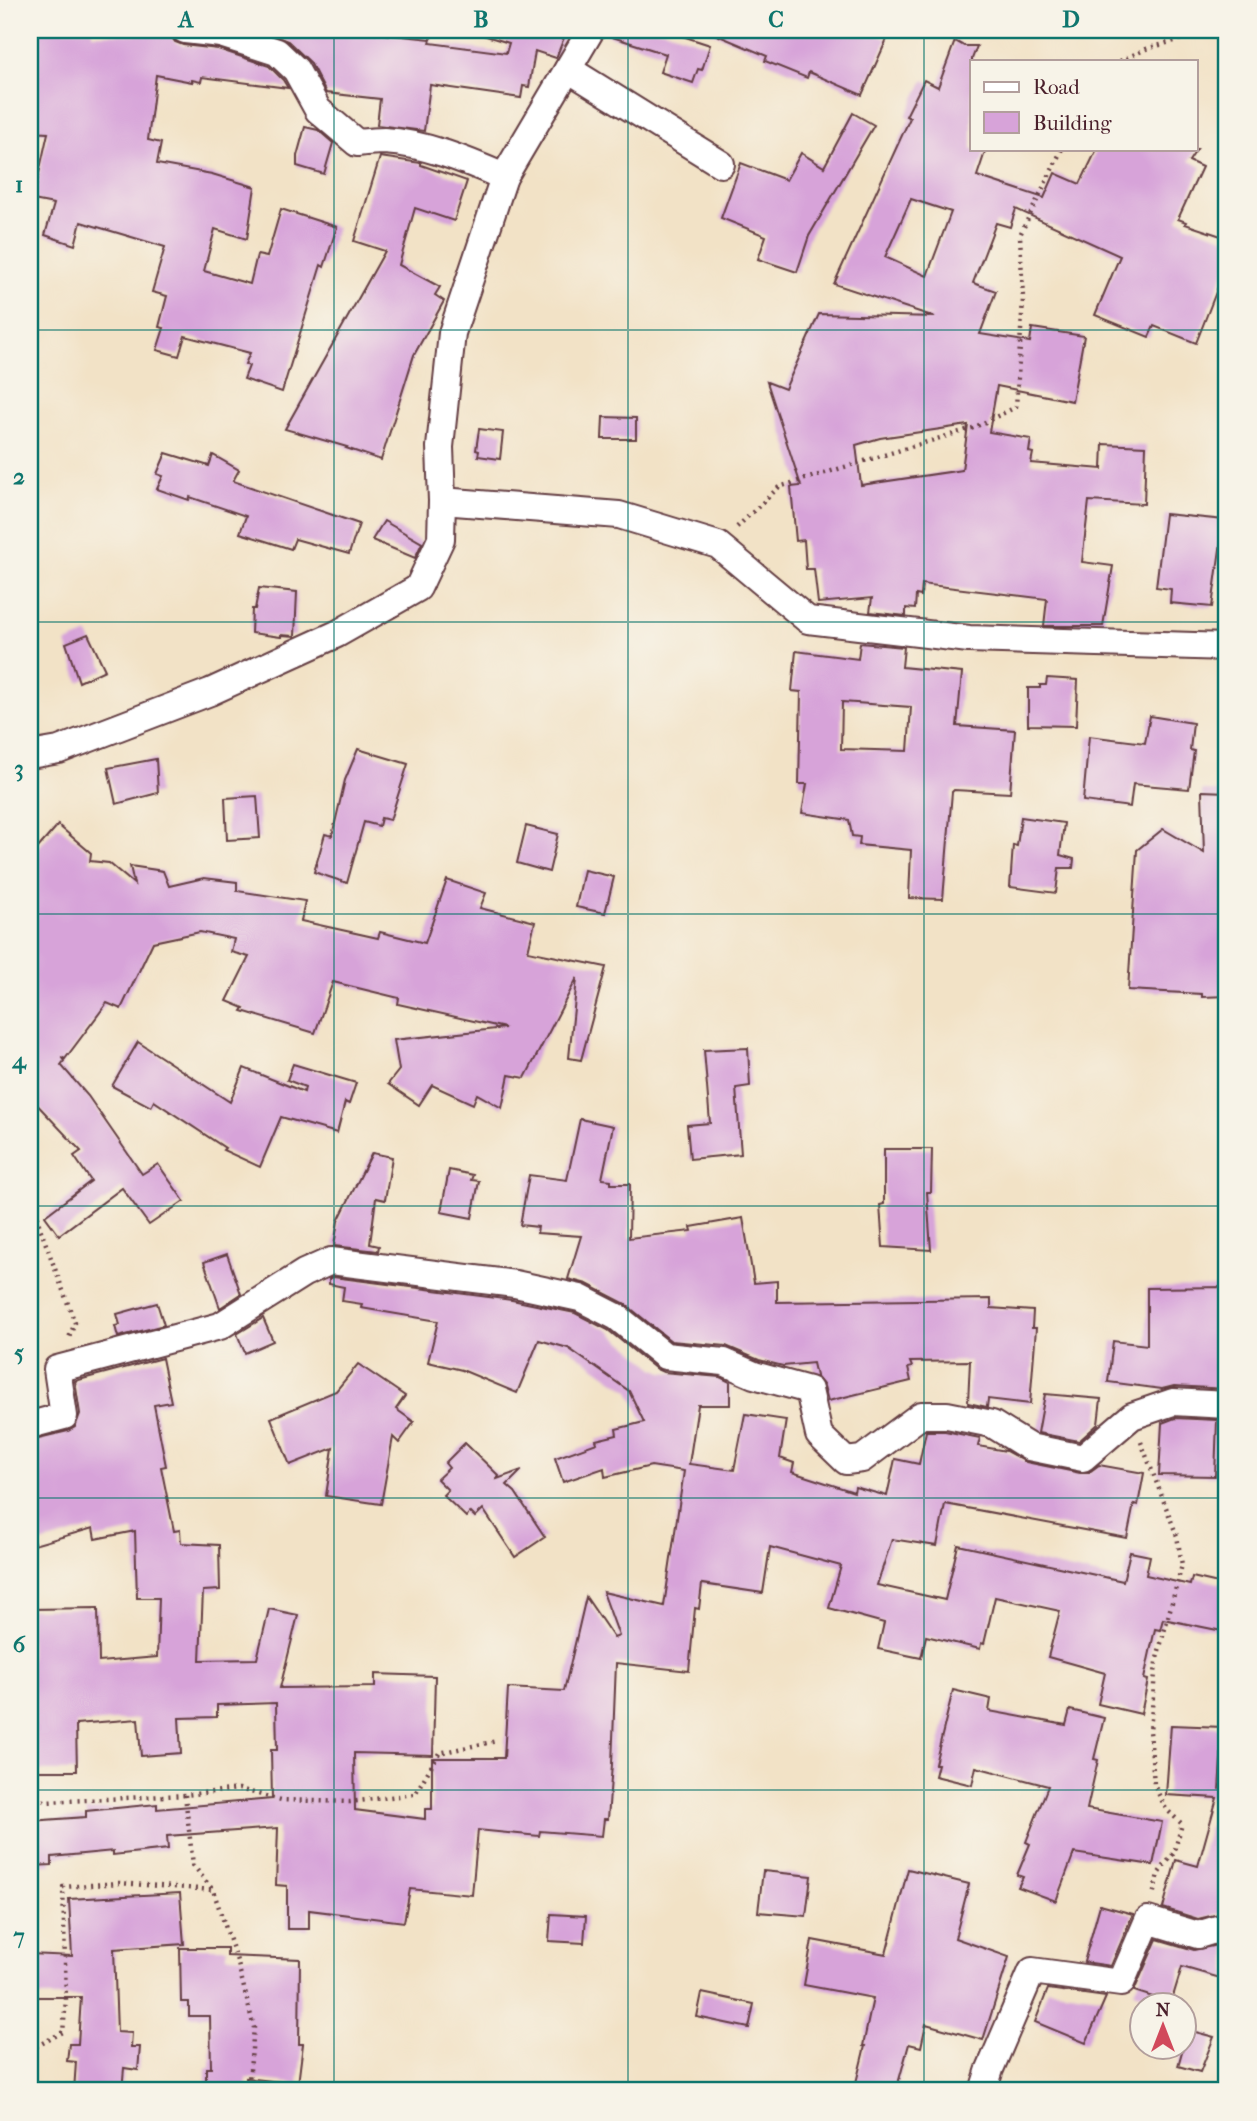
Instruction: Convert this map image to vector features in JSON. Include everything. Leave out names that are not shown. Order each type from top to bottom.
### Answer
[{"type":"street","points":[[185,30],[222,34],[277,52],[296,70],[318,110],[357,143],[385,141],[421,148],[473,163],[504,177]]},
{"type":"street","points":[[30,755],[59,750],[210,692],[337,634],[418,588],[441,539],[440,447],[452,333],[504,177],[591,30]]},
{"type":"street","points":[[568,69],[721,164]]},
{"type":"street","points":[[442,501],[619,514],[718,545],[808,620],[968,639],[1227,647]]},
{"type":"street","points":[[30,1425],[64,1416],[57,1369],[220,1326],[304,1273],[331,1261],[515,1284],[580,1298],[617,1317],[665,1356],[724,1362],[809,1390],[818,1435],[846,1461],[862,1459],[921,1415],[947,1415],[992,1424],[1029,1447],[1083,1458],[1132,1416],[1172,1402],[1227,1405]]},
{"type":"street","points":[[983,2091],[1032,1971],[1121,1983],[1148,1920],[1198,1935],[1227,1928]]},
{"type":"path","points":[[1123,60],[1146,49],[1213,30]]},
{"type":"path","points":[[718,545],[779,487],[973,428],[1017,407],[1023,299],[1020,235],[1062,150]]},
{"type":"path","points":[[30,1189],[40,1228],[75,1323],[57,1369]]},
{"type":"path","points":[[1132,1416],[1177,1536],[1182,1565],[1156,1662],[1150,1731],[1154,1786],[1166,1809],[1182,1824],[1174,1853],[1158,1874],[1148,1920]]},
{"type":"path","points":[[30,1794],[47,1802],[185,1795],[239,1789],[281,1800],[349,1802],[415,1794],[439,1753],[497,1741]]},
{"type":"path","points":[[185,1795],[193,1866],[213,1890],[238,1964],[254,2028],[248,2091]]},
{"type":"path","points":[[30,2050],[63,2032],[66,2000],[63,1887],[119,1883],[213,1890]]},
{"type":"building","points":[[30,30],[92,30],[92,34],[170,35],[175,42],[183,45],[218,49],[269,66],[283,80],[288,88],[202,77],[201,82],[192,82],[156,75],[148,140],[161,143],[157,164],[212,174],[255,187],[247,239],[215,229],[204,271],[250,284],[257,255],[267,257],[281,209],[337,227],[324,267],[321,265],[282,392],[244,379],[249,366],[245,364],[250,353],[185,336],[179,356],[157,350],[164,328],[159,327],[167,296],[152,292],[165,247],[81,222],[75,245],[45,235],[54,204],[33,200],[48,133],[30,132]]},
{"type":"building","points":[[259,30],[365,30],[431,39],[430,43],[506,53],[509,43],[483,35],[484,30],[567,30],[556,58],[535,51],[529,87],[523,86],[521,98],[430,85],[424,131],[377,125],[380,99],[326,93],[310,62],[288,41]]},
{"type":"building","points":[[607,30],[664,30],[710,45],[702,70],[698,69],[693,83],[660,72],[666,54],[606,35]]},
{"type":"building","points":[[705,30],[865,30],[887,39],[862,95],[809,72],[807,78],[765,61],[767,56]]},
{"type":"building","points":[[955,41],[964,46],[977,46],[970,60],[970,150],[986,150],[977,176],[1044,198],[1055,173],[1080,184],[1097,150],[1196,150],[1189,161],[1202,167],[1178,219],[1186,222],[1185,224],[1227,238],[1227,264],[1196,343],[1154,326],[1149,337],[1095,315],[1120,256],[1016,209],[1010,227],[996,223],[973,283],[996,291],[980,334],[1030,342],[1032,328],[1084,336],[1072,401],[997,386],[989,432],[1031,439],[1031,463],[1102,469],[1103,444],[1146,446],[1144,504],[1089,501],[1082,562],[1113,566],[1103,626],[1044,626],[1047,599],[922,584],[921,596],[916,595],[915,609],[906,608],[906,616],[870,612],[872,598],[818,603],[814,569],[806,569],[804,540],[796,541],[791,487],[801,486],[767,382],[785,389],[819,314],[935,317],[834,284],[910,118],[906,116],[924,80],[938,87]],"holes":[[[911,199],[951,212],[927,276],[885,257]],[[968,425],[962,470],[861,485],[856,445],[880,438]]]},
{"type":"building","points":[[853,113],[874,125],[809,236],[797,272],[758,259],[766,236],[721,218],[741,163],[786,180],[801,153],[824,167]]},
{"type":"building","points":[[305,127],[318,130],[333,143],[324,174],[297,166]]},
{"type":"building","points":[[380,157],[421,163],[467,181],[454,221],[415,208],[399,265],[440,287],[435,295],[444,301],[414,355],[381,460],[285,429],[385,251],[354,241]]},
{"type":"building","points":[[603,417],[636,418],[636,439],[602,439]]},
{"type":"building","points":[[479,429],[503,432],[500,459],[478,456],[479,451],[476,450]]},
{"type":"building","points":[[166,453],[209,466],[213,455],[239,470],[233,481],[359,524],[349,554],[295,539],[291,549],[240,533],[246,516],[157,489],[163,476],[157,474]]},
{"type":"building","points":[[1165,514],[1224,520],[1212,607],[1170,603],[1171,589],[1156,587]]},
{"type":"building","points":[[384,521],[422,543],[415,558],[372,540]]},
{"type":"building","points":[[259,588],[297,592],[295,636],[251,633],[252,609],[255,609]]},
{"type":"building","points":[[88,634],[105,670],[79,682],[66,643]]},
{"type":"building","points":[[860,643],[904,647],[902,667],[962,673],[957,726],[1015,730],[1010,793],[952,792],[943,899],[909,898],[911,850],[859,845],[860,837],[852,836],[849,820],[802,813],[807,784],[799,784],[801,692],[792,691],[796,651],[858,659]],"holes":[[[842,702],[911,707],[908,751],[841,749]]]},
{"type":"building","points":[[1047,678],[1078,680],[1076,726],[1028,725],[1028,688],[1046,685]]},
{"type":"building","points":[[1150,716],[1193,723],[1190,750],[1194,751],[1189,789],[1133,784],[1130,807],[1083,801],[1089,736],[1145,743]]},
{"type":"building","points":[[358,749],[408,764],[390,820],[381,818],[379,826],[364,822],[347,883],[314,872],[325,834],[332,836],[345,780]]},
{"type":"building","points":[[156,759],[158,793],[116,804],[108,768]]},
{"type":"building","points":[[1202,791],[1227,792],[1227,996],[1202,997],[1202,994],[1128,990],[1137,850],[1163,829],[1204,853]]},
{"type":"building","points":[[257,796],[260,838],[227,840],[225,798]]},
{"type":"building","points":[[1021,817],[1064,823],[1060,855],[1074,859],[1073,868],[1059,868],[1056,893],[1010,887],[1013,845],[1017,846]]},
{"type":"building","points":[[58,825],[91,853],[90,861],[109,863],[134,884],[130,866],[163,871],[169,886],[204,878],[237,882],[237,891],[305,901],[301,921],[378,938],[380,932],[425,943],[447,880],[486,893],[480,908],[535,922],[528,951],[606,967],[581,1060],[569,1058],[577,978],[525,1078],[509,1075],[502,1108],[477,1094],[473,1104],[432,1085],[419,1105],[388,1084],[399,1070],[394,1040],[505,1028],[398,1004],[399,998],[333,982],[315,1033],[242,1011],[244,1008],[227,1001],[249,957],[231,952],[234,939],[200,932],[153,942],[121,1009],[107,1003],[65,1059],[61,1057],[64,1061],[61,1065],[88,1096],[142,1174],[158,1164],[184,1201],[149,1225],[122,1188],[59,1235],[45,1216],[91,1181],[74,1156],[81,1151],[30,1097],[30,857]]},
{"type":"building","points":[[526,826],[558,834],[549,872],[517,863]]},
{"type":"building","points":[[584,870],[614,877],[605,913],[576,907]]},
{"type":"building","points":[[138,1042],[230,1102],[244,1068],[304,1092],[305,1087],[287,1080],[293,1064],[356,1083],[349,1104],[345,1102],[337,1133],[281,1117],[260,1167],[223,1150],[225,1148],[154,1101],[151,1107],[112,1086]]},
{"type":"building","points":[[748,1048],[750,1086],[736,1088],[741,1154],[690,1159],[687,1125],[710,1123],[704,1050]]},
{"type":"building","points":[[580,1119],[613,1126],[602,1179],[611,1180],[611,1184],[630,1184],[629,1238],[692,1231],[691,1227],[743,1218],[754,1283],[777,1281],[777,1302],[991,1299],[991,1308],[1033,1311],[1032,1328],[1036,1328],[1030,1404],[988,1399],[987,1407],[968,1403],[970,1361],[910,1362],[912,1367],[908,1368],[911,1381],[828,1401],[813,1363],[783,1366],[759,1360],[726,1346],[671,1341],[624,1303],[587,1284],[568,1279],[581,1236],[537,1233],[538,1227],[520,1225],[529,1175],[567,1180]]},
{"type":"building","points":[[884,1149],[932,1149],[931,1192],[927,1192],[931,1250],[883,1247],[880,1205],[884,1204]]},
{"type":"building","points":[[372,1153],[392,1157],[385,1200],[376,1198],[370,1244],[379,1246],[378,1251],[334,1246],[338,1221]]},
{"type":"building","points":[[449,1170],[473,1175],[471,1180],[479,1181],[472,1218],[441,1212]]},
{"type":"building","points":[[227,1254],[241,1294],[220,1308],[204,1262]]},
{"type":"building","points":[[333,1277],[512,1300],[575,1313],[608,1330],[656,1369],[663,1372],[720,1377],[730,1382],[730,1405],[698,1405],[689,1464],[734,1470],[745,1414],[786,1420],[780,1458],[794,1463],[792,1472],[854,1492],[855,1487],[887,1496],[895,1459],[919,1464],[926,1431],[945,1431],[980,1438],[978,1446],[1006,1451],[1026,1462],[1080,1473],[1088,1473],[1099,1465],[1144,1473],[1138,1505],[1134,1504],[1127,1538],[945,1504],[937,1546],[892,1539],[877,1585],[945,1600],[958,1545],[1123,1581],[1130,1552],[1150,1556],[1146,1575],[1190,1585],[1192,1577],[1227,1585],[1227,1632],[1163,1619],[1160,1630],[1155,1629],[1144,1679],[1148,1680],[1141,1714],[1098,1704],[1105,1673],[1048,1657],[1060,1611],[995,1597],[984,1644],[981,1643],[980,1649],[926,1636],[921,1658],[878,1649],[884,1623],[829,1608],[841,1566],[770,1547],[763,1593],[702,1584],[699,1609],[695,1608],[689,1671],[616,1663],[608,1819],[604,1819],[602,1836],[540,1831],[539,1836],[478,1830],[472,1895],[410,1889],[404,1922],[309,1910],[309,1929],[287,1929],[287,1886],[276,1885],[278,1828],[167,1836],[168,1849],[113,1855],[113,1851],[52,1857],[52,1865],[30,1866],[30,1821],[86,1817],[86,1811],[157,1804],[157,1809],[272,1799],[271,1750],[277,1750],[276,1703],[217,1705],[217,1717],[179,1718],[181,1753],[141,1756],[138,1719],[76,1724],[77,1771],[30,1771],[30,1609],[98,1608],[99,1662],[157,1657],[159,1598],[137,1598],[135,1531],[95,1539],[93,1528],[30,1544],[30,1440],[75,1427],[80,1414],[75,1381],[162,1358],[171,1402],[154,1405],[166,1466],[161,1467],[174,1531],[180,1530],[181,1543],[219,1545],[220,1590],[203,1591],[200,1660],[257,1659],[269,1609],[298,1615],[280,1688],[375,1687],[375,1674],[435,1676],[433,1755],[354,1753],[355,1810],[425,1819],[425,1809],[432,1809],[432,1758],[504,1758],[508,1688],[564,1691],[586,1597],[614,1638],[619,1636],[603,1592],[664,1606],[684,1471],[651,1466],[605,1477],[604,1468],[563,1482],[555,1458],[597,1443],[596,1440],[617,1435],[616,1429],[644,1422],[629,1391],[568,1348],[539,1340],[517,1393],[462,1370],[428,1362],[438,1321],[361,1308],[362,1304],[342,1301],[344,1287],[329,1284],[329,1279]]},
{"type":"building","points":[[1227,1287],[1227,1389],[1174,1386],[1162,1389],[1108,1382],[1113,1341],[1147,1345],[1147,1288]]},
{"type":"building","points":[[157,1303],[164,1325],[118,1337],[115,1326],[120,1325],[117,1314]]},
{"type":"building","points":[[263,1318],[273,1341],[245,1353],[237,1334]]},
{"type":"building","points":[[358,1364],[405,1396],[396,1409],[414,1422],[399,1443],[393,1437],[381,1504],[326,1496],[333,1448],[290,1465],[271,1418],[336,1391]]},
{"type":"building","points":[[1045,1394],[1101,1399],[1098,1424],[1079,1441],[1038,1433]]},
{"type":"building","points":[[1175,1418],[1217,1420],[1215,1476],[1159,1475],[1162,1423]]},
{"type":"building","points":[[465,1443],[499,1476],[497,1479],[522,1470],[507,1485],[515,1492],[545,1537],[515,1557],[483,1509],[475,1517],[470,1512],[466,1517],[443,1495],[448,1490],[437,1479],[449,1468],[445,1463]]},
{"type":"building","points":[[953,1690],[991,1699],[989,1711],[1066,1725],[1070,1710],[1104,1718],[1094,1759],[1098,1760],[1087,1809],[1162,1822],[1153,1865],[1074,1853],[1056,1901],[1018,1887],[1023,1877],[1017,1875],[1030,1844],[1026,1842],[1048,1786],[976,1767],[972,1785],[935,1776],[938,1764],[935,1764]]},
{"type":"building","points":[[1171,1725],[1223,1727],[1219,1790],[1220,1785],[1227,1786],[1227,1912],[1198,1919],[1163,1908],[1176,1860],[1198,1866],[1217,1798],[1166,1795]]},
{"type":"building","points":[[908,1869],[969,1884],[955,1938],[1009,1957],[983,2040],[926,2024],[921,2047],[909,2044],[896,2091],[854,2091],[873,1998],[804,1985],[812,1940],[886,1954]]},
{"type":"building","points":[[763,1871],[811,1876],[806,1916],[758,1912]]},
{"type":"building","points":[[180,1893],[184,1944],[114,1949],[117,2032],[132,2033],[131,2047],[140,2047],[138,2070],[124,2068],[122,2091],[74,2091],[76,2062],[67,2061],[69,2044],[78,2044],[81,1997],[30,1997],[30,1954],[72,1956],[69,1899]]},
{"type":"building","points":[[1100,1905],[1133,1914],[1111,1966],[1084,1962]]},
{"type":"building","points":[[551,1914],[586,1916],[584,1943],[549,1941]]},
{"type":"building","points":[[1157,1939],[1194,1950],[1227,1943],[1227,1980],[1182,1967],[1174,1992],[1134,1991]]},
{"type":"building","points":[[180,1948],[227,1948],[227,1956],[300,1959],[299,2044],[303,2044],[298,2084],[246,2078],[247,2089],[206,2090],[206,2068],[211,2068],[210,2016],[189,2016],[189,2002],[181,2002]]},
{"type":"building","points":[[1048,1989],[1106,1997],[1086,2043],[1035,2022]]},
{"type":"building","points":[[702,1993],[754,2004],[749,2028],[697,2017]]},
{"type":"building","points":[[1198,2033],[1214,2037],[1200,2072],[1178,2066],[1179,2062],[1198,2062]]}]
